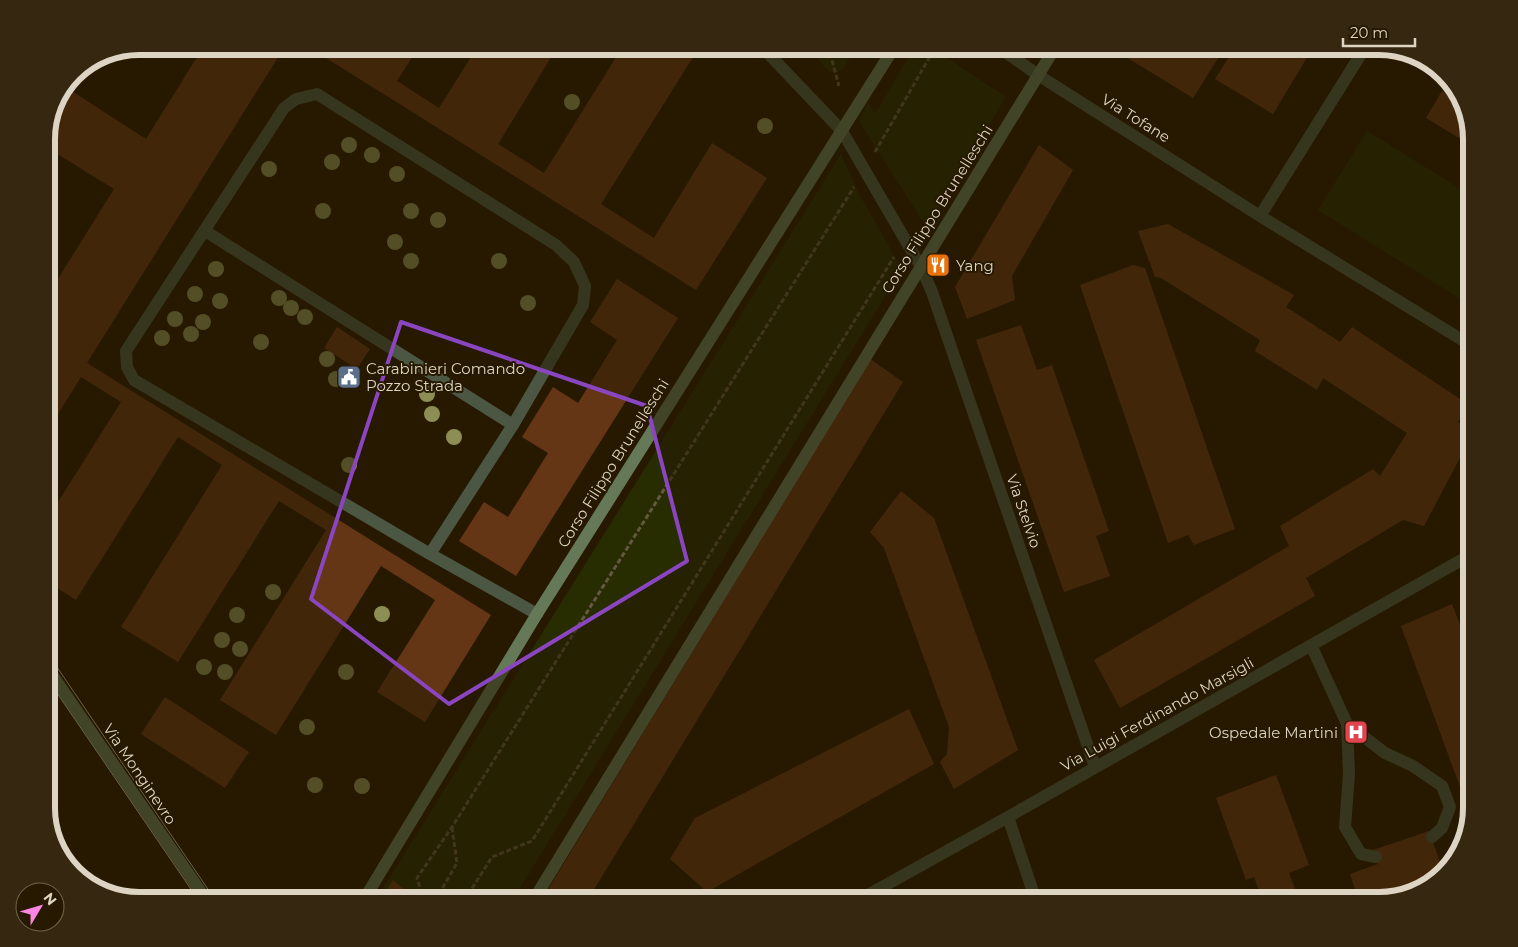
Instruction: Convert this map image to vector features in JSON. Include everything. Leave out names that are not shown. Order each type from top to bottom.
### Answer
[{"type":"street","name":"Via Stelvio","points":[[770,55],[842,131],[921,267],[935,301],[1095,767]]},
{"type":"street","name":"Corso Filippo Brunelleschi","points":[[368,892],[537,614],[889,55]]},
{"type":"street","name":"Via Tofane","points":[[1010,55],[1038,75],[1260,216],[1463,340]]},
{"type":"street","name":"Corso Filippo Brunelleschi","points":[[539,892],[1050,55]]},
{"type":"street","points":[[1260,216],[1360,55]]},
{"type":"street","points":[[430,554],[513,425],[583,305],[585,286],[574,262],[556,245],[317,94],[296,99],[284,108],[126,351],[128,367],[134,380],[430,554],[537,614]]},
{"type":"street","points":[[205,231],[513,425]]},
{"type":"street","name":"Via Luigi Ferdinando Marsigli","points":[[873,892],[1463,559]]},
{"type":"street","points":[[1311,645],[1347,724],[1349,774],[1345,827],[1361,854],[1376,857]]},
{"type":"street","name":"Via Monginevro","points":[[55,679],[202,892]]},
{"type":"street","points":[[1347,724],[1385,753],[1413,766],[1442,786],[1450,807],[1442,828],[1432,837]]},
{"type":"street","points":[[1008,817],[1033,892]]},
{"type":"path","points":[[830,55],[839,86]]},
{"type":"path","points":[[421,892],[417,878],[452,827],[864,170],[931,55]]},
{"type":"path","points":[[470,892],[492,857],[532,841],[905,240]]},
{"type":"path","points":[[440,892],[457,863],[452,827]]},
{"type":"highlighted area","points":[[401,322],[647,406],[687,561],[449,704],[311,599]]},
{"type":"green space","points":[[814,55],[852,55],[842,71],[830,72]]},
{"type":"green space","points":[[907,55],[943,55],[1006,97],[927,228],[859,121],[868,102],[875,114],[908,58]]},
{"type":"green space","points":[[1367,131],[1463,190],[1463,300],[1318,210]]},
{"type":"green space","points":[[841,154],[858,192],[902,269],[518,892],[381,892]]},
{"type":"building","points":[[198,55],[279,55],[87,363],[491,615],[425,722],[377,692],[435,600],[381,566],[276,735],[220,700],[326,530],[279,501],[178,662],[121,627],[222,465],[178,437],[76,600],[55,587],[55,507],[121,402],[81,377],[55,419],[55,284],[114,189],[55,153],[55,133],[58,117],[71,90],[146,139]]},
{"type":"building","points":[[321,55],[413,55],[397,81],[439,108],[472,55],[552,55],[498,144],[544,173],[617,55],[694,55],[601,204],[654,238],[712,143],[767,178],[696,290]]},
{"type":"building","points":[[1123,55],[1220,55],[1193,98]]},
{"type":"building","points":[[1230,55],[1309,55],[1273,114],[1215,79]]},
{"type":"building","points":[[1442,91],[1451,97],[1459,112],[1463,141],[1426,118]]},
{"type":"building","points":[[1039,145],[1073,170],[1012,276],[1015,300],[967,319],[955,287]]},
{"type":"building","points":[[1168,224],[1294,295],[1286,307],[1340,342],[1352,327],[1463,401],[1463,414],[1458,422],[1463,425],[1463,452],[1424,526],[1403,520],[1306,578],[1315,596],[1120,708],[1094,660],[1289,546],[1280,526],[1373,469],[1380,476],[1407,433],[1323,378],[1317,390],[1255,351],[1260,340],[1161,278],[1155,277],[1138,231]]},
{"type":"building","points":[[1133,265],[1145,268],[1235,529],[1194,545],[1188,535],[1168,543],[1080,285]]},
{"type":"building","points":[[617,279],[678,318],[516,576],[459,541],[484,502],[508,517],[548,453],[522,437],[553,387],[578,403],[617,340],[590,322]]},
{"type":"building","points":[[1021,325],[1037,370],[1052,365],[1109,531],[1096,536],[1110,576],[1064,592],[976,340]]},
{"type":"building","points":[[337,327],[370,349],[357,369],[324,348]]},
{"type":"building","points":[[866,356],[903,382],[592,892],[546,892],[713,618]]},
{"type":"building","points":[[901,491],[934,518],[1018,750],[954,789],[940,762],[947,754],[949,727],[884,548],[870,532]]},
{"type":"building","points":[[1452,604],[1463,633],[1463,795],[1401,626]]},
{"type":"building","points":[[165,697],[249,752],[225,788],[141,734]]},
{"type":"building","points":[[909,709],[934,764],[707,892],[670,859],[695,818]]},
{"type":"building","name":"Ospedale Martini","points":[[1276,775],[1309,865],[1289,873],[1296,892],[1260,892],[1254,877],[1246,880],[1216,798]]},
{"type":"building","points":[[1429,831],[1441,864],[1430,875],[1411,886],[1390,891],[1356,892],[1350,874],[1378,864],[1373,850]]},
{"type":"building","points":[[393,880],[407,892],[385,892]]},
{"type":"tram line","points":[[55,664],[210,892]]},
{"type":"tram line","points":[[55,690],[193,892]]},
{"type":"place","name":"Yang","points":[[938,265]]},
{"type":"place","name":"Carabinieri Comando Pozzo Strada","points":[[349,377]]},
{"type":"place","name":"Ospedale Martini","points":[[1356,732]]}]
